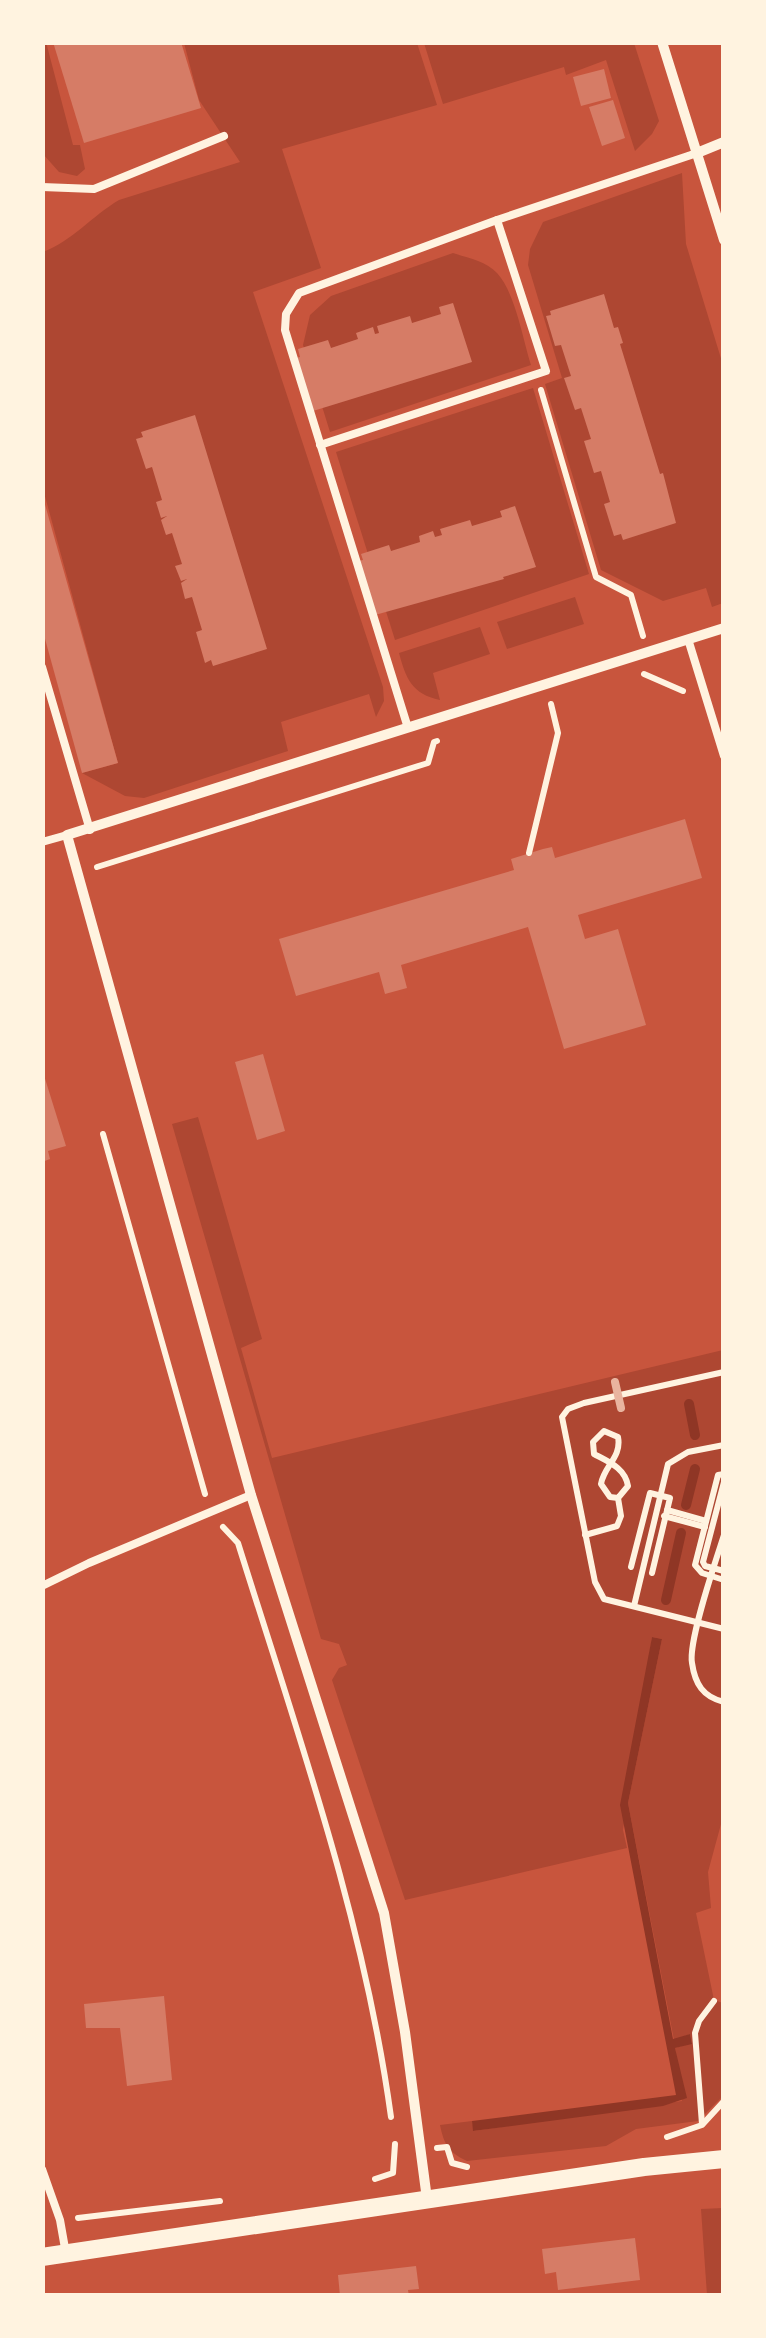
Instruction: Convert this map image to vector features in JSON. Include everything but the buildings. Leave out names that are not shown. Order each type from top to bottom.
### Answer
[{"type":"street","points":[[662,42],[724,240]]},
{"type":"street","points":[[696,153],[724,142]]},
{"type":"street","points":[[427,2199],[384,1913],[251,1495],[67,836],[724,628]]},
{"type":"street","points":[[42,2257],[644,2166],[724,2158]]},
{"type":"lane","points":[[42,187],[94,189],[224,136]]},
{"type":"lane","points":[[408,728],[284,330],[290,302],[299,294],[498,220],[696,153]]},
{"type":"lane","points":[[320,445],[546,371],[498,220]]},
{"type":"lane","points":[[688,639],[724,756]]},
{"type":"lane","points":[[42,668],[90,830]]},
{"type":"lane","points":[[42,842],[67,836]]},
{"type":"lane","points":[[42,1586],[251,1495]]},
{"type":"lane","points":[[42,2169],[60,2220],[66,2254]]},
{"type":"path","points":[[536,374],[596,578],[631,595],[647,652]]},
{"type":"path","points":[[643,674],[707,702]]},
{"type":"path","points":[[534,710],[570,698]]},
{"type":"path","points":[[530,854],[558,733],[551,704]]},
{"type":"path","points":[[78,872],[428,762],[434,742],[450,737]]},
{"type":"path","points":[[102,1134],[202,1489],[224,1528],[238,1543],[343,1879],[381,2043],[396,2152],[393,2173],[357,2186]]},
{"type":"path","points":[[724,1372],[568,1409],[562,1417],[585,1536],[604,1599],[724,1629]]},
{"type":"path","points":[[585,1536],[617,1526],[621,1516],[618,1498],[628,1486],[622,1471],[611,1463],[594,1454],[593,1442],[604,1431],[618,1437],[618,1454],[611,1463],[601,1484],[610,1496],[618,1498]]},
{"type":"path","points":[[634,1606],[668,1464],[688,1452],[724,1445]]},
{"type":"path","points":[[707,1526],[718,1475],[724,1474]]},
{"type":"path","points":[[724,1482],[695,1565],[702,1573],[724,1572]]},
{"type":"path","points":[[631,1567],[650,1493],[670,1498],[652,1572]]},
{"type":"path","points":[[655,1514],[667,1513],[707,1526]]},
{"type":"path","points":[[724,1535],[690,1660],[707,1697],[724,1702]]},
{"type":"path","points":[[713,1573],[724,1580]]},
{"type":"path","points":[[702,2125],[696,2032],[699,2020],[714,2000]]},
{"type":"path","points":[[654,2140],[702,2125],[724,2102]]},
{"type":"path","points":[[396,2152],[447,2147],[452,2163],[464,2168],[481,2166]]},
{"type":"path","points":[[60,2220],[238,2199]]},
{"type":"shaded area","points":[[46,42],[73,145],[80,145],[85,169],[77,176],[59,172],[43,154],[42,43]]},
{"type":"shaded area","points":[[184,43],[417,43],[437,105],[282,149],[321,268],[253,292],[383,687],[384,701],[376,717],[369,694],[281,722],[288,751],[144,798],[125,796],[82,773],[118,763],[43,489],[43,252],[119,200],[240,162],[199,100]]},
{"type":"shaded area","points":[[424,43],[634,43],[659,121],[635,151],[606,60],[566,75],[564,67],[443,104]]},
{"type":"shaded area","points":[[682,173],[686,244],[723,365],[723,603],[712,607],[706,588],[663,601],[601,570],[545,384],[562,378],[528,265],[530,249],[543,222]]},
{"type":"shaded area","points":[[453,253],[488,266],[503,281],[514,304],[531,365],[330,432],[303,345],[310,315],[331,296]]},
{"type":"shaded area","points":[[533,388],[589,574],[395,640],[336,452]]},
{"type":"shaded area","points":[[575,597],[584,624],[507,649],[497,622]]},
{"type":"shaded area","points":[[480,627],[490,654],[433,673],[440,700],[423,694],[412,684],[399,653]]},
{"type":"shaded area","points":[[198,1117],[262,1339],[241,1348],[272,1458],[723,1350],[724,1813],[708,1872],[711,1908],[696,1913],[714,2000],[723,2003],[724,2095],[698,2121],[636,2129],[606,2146],[467,2161],[445,2142],[440,2125],[472,2121],[474,2131],[682,2101],[675,2048],[692,2043],[690,2034],[674,2040],[628,1803],[662,1639],[652,1637],[623,1830],[627,1848],[405,1900],[332,1680],[339,1668],[347,1665],[339,1644],[321,1639],[172,1124]]},
{"type":"shaded area","points":[[652,1637],[662,1639],[628,1803],[673,2039],[690,2034],[692,2044],[675,2048],[687,2098],[663,2106],[473,2131],[472,2121],[676,2095],[620,1805]]},
{"type":"shaded area","points":[[723,2208],[723,2295],[707,2295],[701,2209]]},
{"type":"waterway","points":[[689,1404],[695,1435]]},
{"type":"waterway","points":[[686,1505],[695,1469]]},
{"type":"waterway","points":[[666,1600],[681,1533]]},
{"type":"railway","points":[[615,1382],[621,1408]]}]
